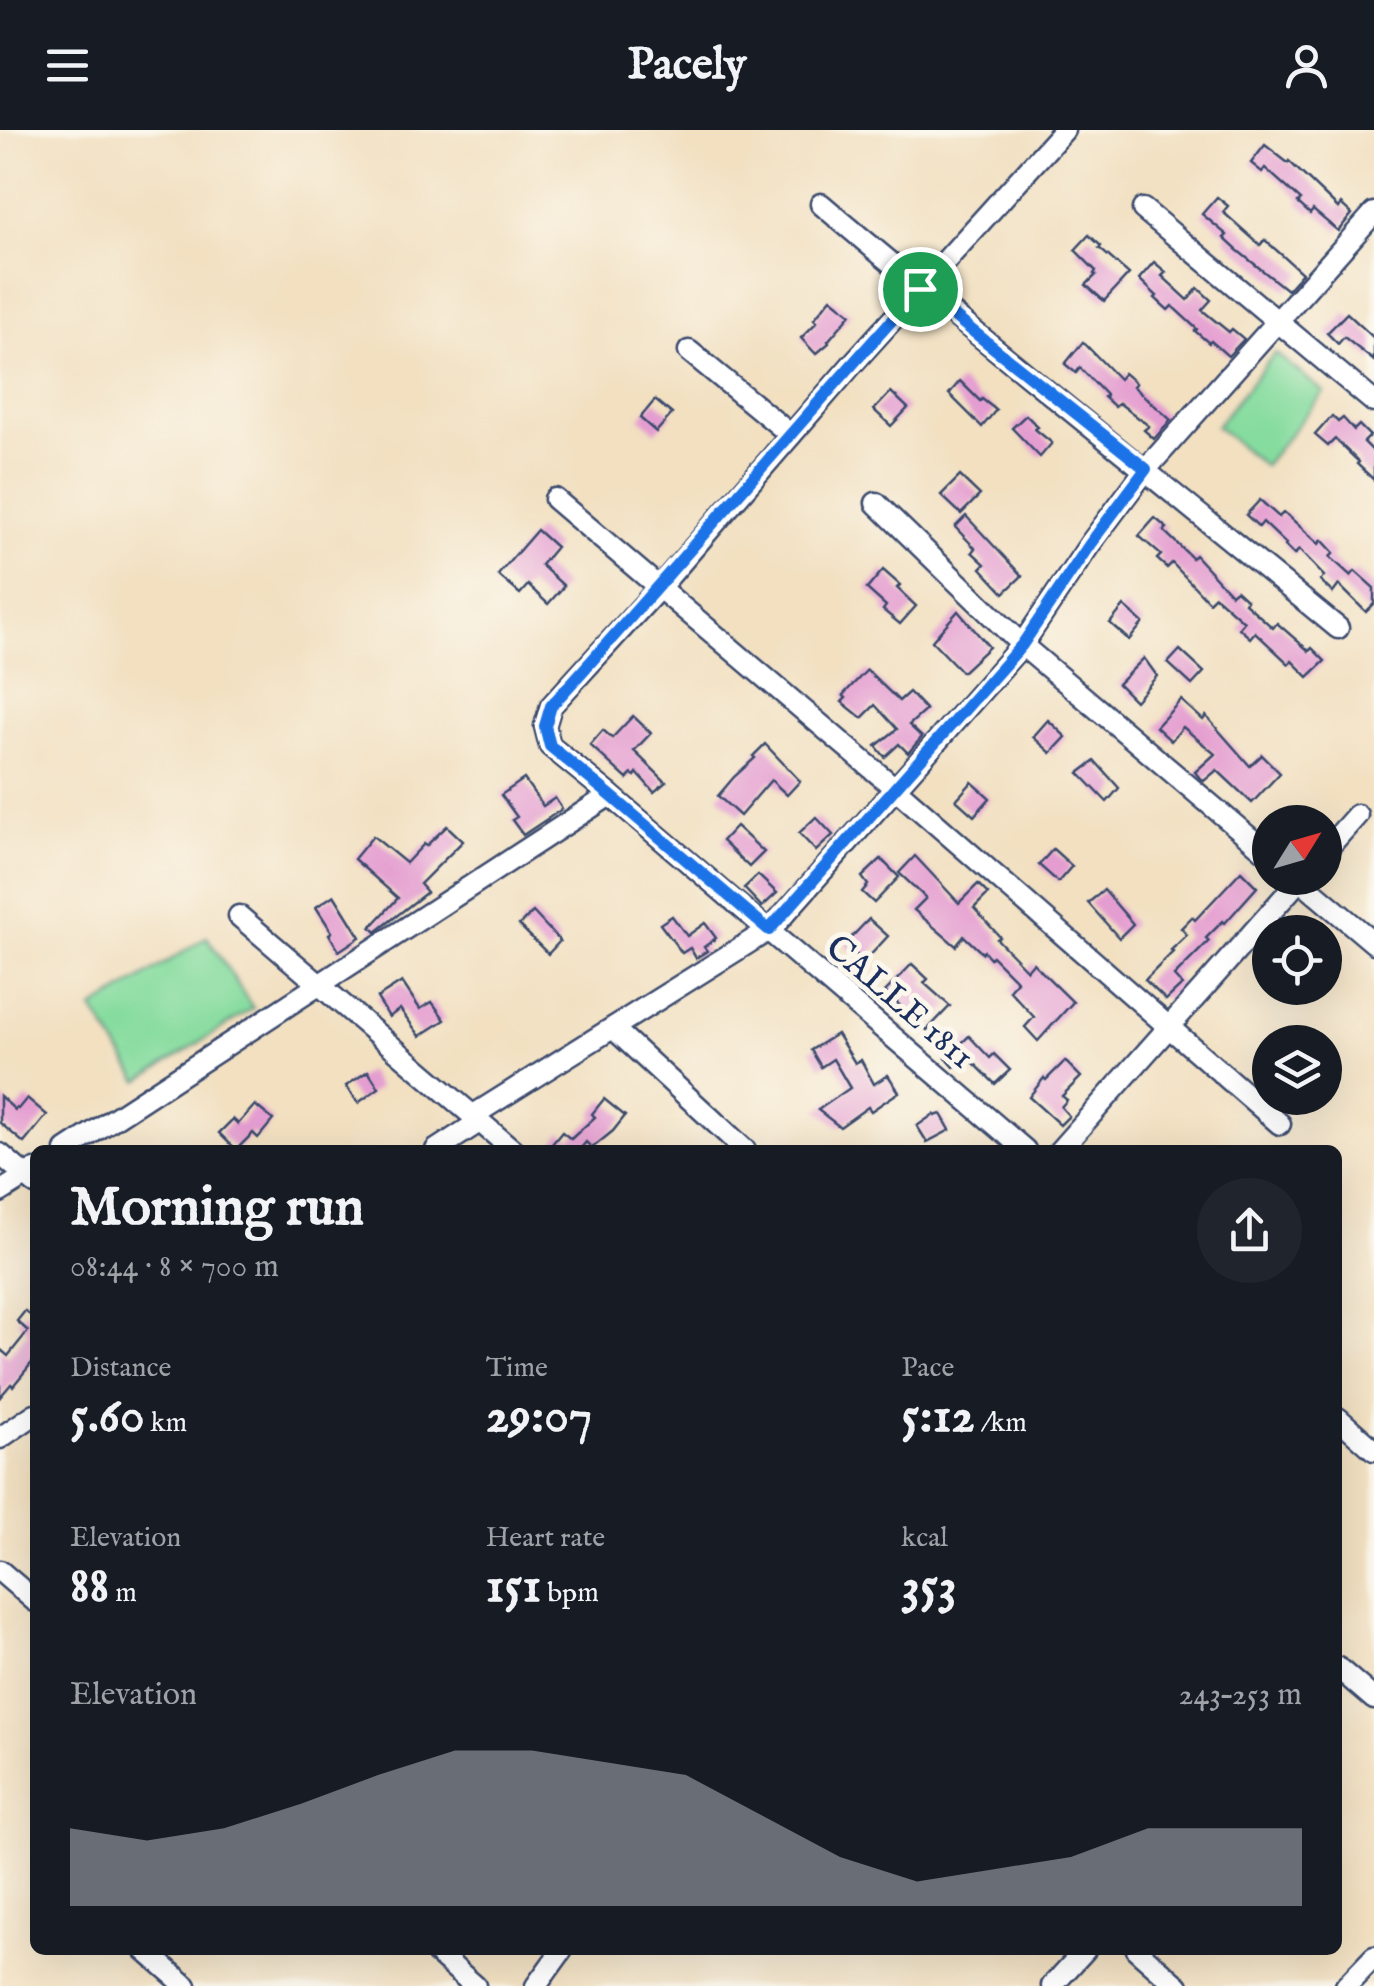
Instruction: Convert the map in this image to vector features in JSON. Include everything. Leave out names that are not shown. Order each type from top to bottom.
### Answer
[{"type":"street","points":[[659,588],[1064,130]]},
{"type":"street","points":[[820,204],[1338,628]]},
{"type":"street","points":[[1144,209],[1374,402]]},
{"type":"street","points":[[442,1145],[613,1028],[769,930],[1022,645],[1146,469],[1374,213]]},
{"type":"street","points":[[689,351],[791,435]]},
{"type":"street","points":[[555,499],[896,789],[1280,1124]]},
{"type":"street","points":[[876,503],[1022,645],[1252,840]]},
{"type":"street","name":"CALLE 1811","points":[[659,588],[551,706],[545,726],[550,746],[1019,1145]]},
{"type":"street","points":[[74,1145],[610,795]]},
{"type":"street","points":[[1342,832],[1357,815]]},
{"type":"street","points":[[1064,1145],[1284,895]]},
{"type":"street","points":[[1319,895],[1374,943]]},
{"type":"street","points":[[238,916],[507,1145]]},
{"type":"street","points":[[613,1028],[740,1145]]},
{"type":"street","points":[[0,1154],[30,1175]]},
{"type":"street","points":[[0,1192],[30,1177]]},
{"type":"street","points":[[0,1438],[30,1417]]},
{"type":"street","points":[[1342,1422],[1374,1450]]},
{"type":"street","points":[[0,1571],[30,1598]]},
{"type":"street","points":[[1342,1674],[1374,1699]]},
{"type":"street","points":[[151,1955],[186,1986]]},
{"type":"street","points":[[440,1955],[475,1986]]},
{"type":"street","points":[[536,1986],[558,1955]]},
{"type":"street","points":[[1052,1986],[1080,1955]]},
{"type":"street","points":[[1142,1955],[1178,1986]]},
{"type":"street","points":[[1346,1986],[1374,1957]]},
{"type":"green space","points":[[1275,353],[1324,392],[1264,466],[1216,426]]},
{"type":"green space","points":[[207,937],[253,1008],[139,1081],[93,1009]]},
{"type":"building","points":[[1265,145],[1289,161],[1338,208],[1341,204],[1352,214],[1338,231],[1313,210],[1310,214],[1298,203],[1301,200],[1265,168],[1262,172],[1251,163]]},
{"type":"building","points":[[1217,197],[1228,206],[1223,212],[1260,245],[1265,240],[1302,273],[1287,290],[1237,250],[1224,238],[1227,235],[1202,214]]},
{"type":"building","points":[[1089,235],[1129,274],[1104,301],[1086,285],[1096,271],[1075,250]]},
{"type":"building","points":[[1154,262],[1166,272],[1162,276],[1188,300],[1198,288],[1211,300],[1202,310],[1244,339],[1228,356],[1195,331],[1172,306],[1168,310],[1139,279]]},
{"type":"building","points":[[831,298],[851,314],[816,354],[801,338],[817,322],[814,319]]},
{"type":"building","points":[[1347,313],[1374,338],[1374,361],[1344,337],[1338,344],[1327,333]]},
{"type":"building","points":[[1083,342],[1119,379],[1124,373],[1136,383],[1133,386],[1171,420],[1154,439],[1144,430],[1149,426],[1119,403],[1115,407],[1080,368],[1076,373],[1065,364]]},
{"type":"building","points":[[960,381],[980,401],[996,410],[982,427],[949,394]]},
{"type":"building","points":[[891,392],[908,408],[891,426],[874,410]]},
{"type":"building","points":[[655,400],[672,414],[656,432],[640,418]]},
{"type":"building","points":[[1026,415],[1052,443],[1040,457],[1012,428]]},
{"type":"building","points":[[1332,416],[1338,422],[1343,418],[1354,430],[1359,425],[1370,436],[1364,442],[1374,452],[1374,480],[1335,439],[1328,446],[1315,435]]},
{"type":"building","points":[[960,476],[980,495],[961,514],[941,495]]},
{"type":"building","points":[[1260,500],[1279,517],[1284,512],[1319,544],[1322,540],[1334,553],[1330,557],[1351,576],[1355,571],[1374,588],[1374,604],[1366,612],[1339,585],[1333,593],[1320,581],[1324,576],[1299,550],[1294,555],[1263,522],[1259,527],[1246,515]]},
{"type":"building","points":[[966,516],[1022,576],[1004,593],[981,568],[985,564],[972,552],[975,548],[955,527]]},
{"type":"building","points":[[1155,518],[1231,594],[1236,590],[1273,628],[1277,623],[1325,661],[1308,677],[1255,632],[1250,638],[1239,628],[1244,622],[1215,596],[1209,602],[1172,563],[1167,568],[1157,559],[1161,555],[1139,536]]},
{"type":"building","points":[[537,530],[556,547],[541,565],[564,586],[548,604],[528,585],[520,594],[498,575]]},
{"type":"building","points":[[883,570],[916,606],[900,624],[867,589]]},
{"type":"building","points":[[1124,606],[1143,623],[1129,640],[1110,623]]},
{"type":"building","points":[[958,611],[989,647],[962,672],[932,641]]},
{"type":"building","points":[[1180,650],[1204,672],[1192,685],[1168,663]]},
{"type":"building","points":[[1144,658],[1157,676],[1135,701],[1118,684]]},
{"type":"building","points":[[867,670],[899,701],[909,692],[926,710],[909,725],[922,737],[908,753],[899,744],[885,757],[876,746],[897,729],[875,705],[862,718],[842,702],[846,698],[843,695]]},
{"type":"building","points":[[1181,700],[1203,720],[1206,716],[1250,766],[1262,755],[1280,773],[1252,803],[1217,770],[1204,781],[1199,777],[1195,772],[1215,754],[1183,727],[1171,741],[1156,727]]},
{"type":"building","points":[[633,716],[651,733],[634,751],[666,782],[654,792],[637,773],[627,779],[590,745],[603,730],[612,738]]},
{"type":"building","points":[[1048,720],[1066,737],[1051,753],[1033,737]]},
{"type":"building","points":[[765,744],[800,781],[787,795],[771,780],[740,816],[718,796]]},
{"type":"building","points":[[1095,761],[1119,788],[1107,802],[1079,773]]},
{"type":"building","points":[[524,779],[543,806],[555,798],[562,809],[523,835],[512,820],[517,817],[501,795]]},
{"type":"building","points":[[972,782],[990,798],[974,816],[956,800]]},
{"type":"building","points":[[816,817],[833,835],[816,851],[799,833]]},
{"type":"building","points":[[447,826],[463,841],[420,884],[427,892],[376,932],[371,927],[398,898],[354,859],[373,836],[406,863]]},
{"type":"building","points":[[736,826],[764,852],[749,867],[722,841]]},
{"type":"building","points":[[1053,849],[1072,866],[1058,882],[1039,865]]},
{"type":"building","points":[[915,856],[959,903],[978,884],[988,894],[974,908],[1000,937],[997,939],[1027,970],[1033,963],[1073,1002],[1038,1041],[1025,1027],[1034,1017],[1009,990],[1017,981],[964,936],[956,946],[914,910],[926,898],[899,873]]},
{"type":"building","points":[[881,859],[899,877],[874,903],[862,892],[868,885],[862,877]]},
{"type":"building","points":[[1241,871],[1252,882],[1252,893],[1174,976],[1182,985],[1166,1000],[1145,980],[1187,935],[1181,928],[1192,917],[1195,920]]},
{"type":"building","points":[[758,875],[777,893],[762,907],[744,888]]},
{"type":"building","points":[[1104,890],[1133,924],[1119,938],[1088,903]]},
{"type":"building","points":[[334,895],[360,937],[339,951],[316,907]]},
{"type":"building","points":[[533,912],[560,941],[548,954],[519,925]]},
{"type":"building","points":[[672,916],[687,936],[705,923],[716,938],[704,947],[707,951],[696,958],[690,948],[682,953],[660,924]]},
{"type":"building","points":[[869,919],[888,936],[864,962],[845,944]]},
{"type":"building","points":[[912,964],[928,979],[924,983],[950,1006],[927,1030],[885,992]]},
{"type":"building","points":[[402,982],[420,1009],[432,1002],[445,1020],[420,1036],[400,1009],[389,1017],[377,998]]},
{"type":"building","points":[[837,1034],[855,1063],[861,1060],[874,1084],[888,1075],[899,1092],[840,1127],[818,1110],[850,1088],[833,1059],[821,1067],[811,1050]]},
{"type":"building","points":[[969,1036],[990,1058],[994,1054],[1010,1070],[995,1084],[969,1058],[954,1067],[946,1058]]},
{"type":"building","points":[[1065,1061],[1081,1077],[1062,1096],[1067,1100],[1061,1107],[1069,1116],[1060,1125],[1029,1097]]},
{"type":"building","points":[[368,1071],[379,1088],[358,1103],[346,1086]]},
{"type":"building","points":[[0,1096],[15,1110],[27,1098],[47,1115],[24,1143],[0,1123]]},
{"type":"building","points":[[604,1099],[625,1116],[596,1145],[551,1145],[562,1132],[571,1139],[595,1117],[592,1114]]},
{"type":"building","points":[[255,1105],[273,1120],[258,1138],[253,1133],[241,1145],[231,1145],[219,1133],[233,1119],[238,1124]]},
{"type":"building","points":[[934,1114],[941,1114],[950,1130],[927,1142],[917,1126]]},
{"type":"building","points":[[25,1311],[30,1315],[30,1365],[0,1397],[0,1349],[8,1356],[28,1331],[17,1321]]},
{"type":"route","points":[[920,289],[1146,469],[1022,645],[769,930],[550,746],[545,726],[551,706],[920,289]]}]
